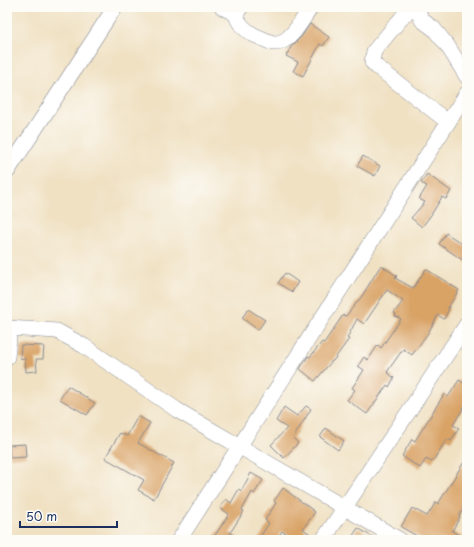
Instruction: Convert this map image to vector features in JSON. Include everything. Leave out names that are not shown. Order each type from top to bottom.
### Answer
[{"type":"street","points":[[7,172],[115,7]]},
{"type":"street","points":[[222,7],[239,11],[238,22],[249,32],[275,43],[284,41],[292,35],[311,7]]},
{"type":"street","points":[[448,122],[376,67],[372,62],[374,51],[404,15],[416,7],[422,20],[434,29],[443,40],[467,77]]},
{"type":"street","points":[[179,540],[467,93]]},
{"type":"street","points":[[323,540],[467,324]]},
{"type":"street","points":[[7,357],[8,328],[57,331],[84,346],[178,410],[400,540]]},
{"type":"building","points":[[310,24],[329,37],[323,46],[320,44],[303,76],[293,71],[298,62],[286,56],[291,47],[302,36]]},
{"type":"building","points":[[363,156],[380,166],[375,176],[357,166]]},
{"type":"building","points":[[427,174],[451,191],[446,199],[442,197],[422,227],[411,218],[425,202],[419,199],[427,186],[421,183]]},
{"type":"building","points":[[446,233],[467,247],[467,263],[439,244]]},
{"type":"building","points":[[381,265],[397,276],[395,278],[413,288],[426,269],[459,290],[448,308],[449,309],[444,319],[438,315],[428,333],[412,355],[403,349],[387,372],[394,378],[389,387],[387,385],[367,414],[347,400],[355,390],[352,388],[364,370],[358,366],[364,357],[368,360],[378,345],[381,348],[401,319],[395,316],[396,314],[394,313],[403,301],[387,290],[364,324],[357,319],[347,338],[349,339],[333,361],[315,381],[300,369],[308,356],[310,357],[322,342],[324,343],[343,315],[346,316],[362,296]]},
{"type":"building","points":[[285,273],[298,282],[292,292],[278,283]]},
{"type":"building","points":[[248,309],[265,320],[258,330],[242,318]]},
{"type":"building","points":[[21,345],[44,346],[43,359],[36,359],[37,371],[26,372],[25,359],[20,358]]},
{"type":"building","points":[[459,380],[467,385],[467,402],[453,425],[459,428],[451,441],[447,439],[432,462],[426,459],[420,468],[402,456],[412,439],[415,441],[444,394],[448,397]]},
{"type":"building","points":[[68,386],[95,403],[87,415],[60,399]]},
{"type":"building","points":[[306,406],[311,409],[293,438],[298,443],[284,458],[271,445],[287,428],[276,421],[284,407],[297,416]]},
{"type":"building","points":[[138,416],[150,423],[138,443],[174,463],[154,499],[138,490],[144,480],[105,458],[120,433],[127,436]]},
{"type":"building","points":[[326,428],[344,441],[338,450],[320,437]]},
{"type":"building","points":[[25,444],[26,457],[10,458],[9,445]]},
{"type":"building","points":[[467,457],[467,502],[452,531],[467,540],[424,540],[401,527],[412,508],[427,516],[436,502],[438,504]]},
{"type":"building","points":[[251,473],[263,480],[254,494],[252,492],[242,510],[244,511],[230,533],[241,540],[212,540],[229,514],[220,508],[226,499],[231,503],[239,489],[241,491]]},
{"type":"building","points":[[283,488],[315,512],[303,529],[309,533],[305,540],[296,540],[282,531],[277,540],[258,540],[269,523],[265,520],[276,503],[274,501]]},
{"type":"building","points":[[358,528],[377,540],[350,540]]}]
